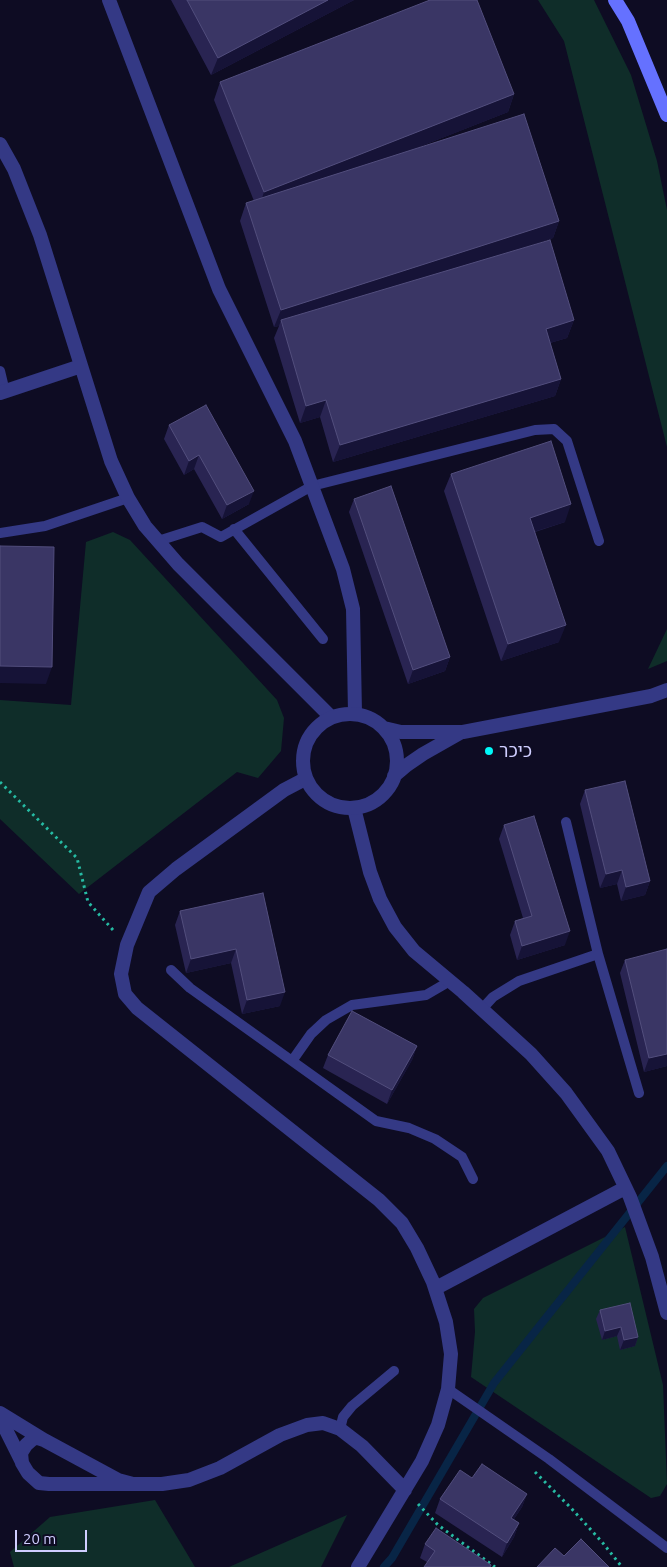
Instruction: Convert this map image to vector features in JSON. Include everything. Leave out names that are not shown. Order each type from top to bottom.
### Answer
[{"type":"main road","points":[[615,0],[628,21],[667,115]]},
{"type":"street","points":[[109,0],[220,289],[295,441],[343,569],[353,609],[355,713]]},
{"type":"street","points":[[0,144],[14,169],[40,235],[111,461],[128,498],[145,526],[178,564],[331,717]]},
{"type":"street","points":[[3,392],[81,366]]},
{"type":"street","points":[[384,728],[401,732],[463,732],[651,696],[667,690]]},
{"type":"street","points":[[651,696],[667,696]]},
{"type":"street","points":[[355,713],[371,718],[384,728],[393,742],[397,755],[397,768],[385,792],[376,800],[366,806],[342,808],[320,798],[312,790],[305,779],[302,764],[303,750],[309,736],[318,725],[331,717],[355,713]]},
{"type":"street","points":[[394,776],[423,754],[463,732]]},
{"type":"street","points":[[305,779],[284,790],[176,869],[149,892],[127,945],[121,974],[125,994],[137,1008],[379,1200],[402,1223],[417,1248],[436,1288],[446,1322],[451,1354],[448,1389],[438,1425],[422,1460],[358,1567]]},
{"type":"street","points":[[354,808],[370,872],[380,899],[395,927],[414,952],[450,981],[531,1054],[566,1093],[608,1151],[625,1188],[652,1257],[667,1313]]},
{"type":"street","points":[[436,1288],[625,1188]]},
{"type":"street","points":[[0,1413],[44,1440],[118,1480],[133,1484]]},
{"type":"street","points":[[0,1418],[28,1473],[39,1483],[162,1484],[189,1480],[220,1468],[280,1435],[306,1425],[323,1423],[340,1429],[362,1446],[405,1490]]},
{"type":"street","points":[[22,1463],[21,1453],[26,1445],[35,1437],[44,1440]]},
{"type":"lane","points":[[0,371],[3,392]]},
{"type":"lane","points":[[158,541],[202,527],[221,537],[312,486],[534,430],[554,430],[567,441],[599,541]]},
{"type":"lane","points":[[0,533],[45,526],[128,498]]},
{"type":"lane","points":[[234,529],[323,639]]},
{"type":"lane","points":[[566,822],[598,954],[639,1093]]},
{"type":"lane","points":[[482,1009],[493,997],[519,981],[598,954]]},
{"type":"lane","points":[[171,970],[190,988],[376,1121],[409,1128],[436,1139],[462,1157],[473,1180]]},
{"type":"lane","points":[[292,1061],[311,1034],[326,1020],[352,1005],[426,995],[450,981]]},
{"type":"lane","points":[[340,1429],[343,1417],[352,1406],[394,1371]]},
{"type":"lane","points":[[448,1389],[549,1459],[667,1548]]},
{"type":"path","points":[[0,782],[77,858],[88,902],[127,945]]},
{"type":"path","points":[[533,1470],[572,1508],[622,1567]]},
{"type":"path","points":[[405,1490],[438,1525],[495,1567]]},
{"type":"green space","points":[[538,0],[594,0],[631,75],[657,161],[667,210],[667,447],[564,41]]},
{"type":"green space","points":[[113,532],[130,540],[277,700],[284,718],[281,751],[258,778],[237,772],[79,894],[0,819],[0,700],[71,705],[86,542]]},
{"type":"green space","points":[[667,629],[667,661],[648,669]]},
{"type":"green space","points":[[625,1227],[663,1385],[667,1484],[660,1496],[651,1498],[471,1377],[475,1332],[474,1309],[483,1298]]},
{"type":"green space","points":[[155,1500],[195,1567],[14,1567],[10,1552],[50,1517]]},
{"type":"green space","points":[[347,1515],[321,1567],[229,1567]]},
{"type":"building","points":[[187,0],[328,0],[218,58]]},
{"type":"building","points":[[430,0],[477,0],[514,94],[264,192],[220,82]]},
{"type":"building","points":[[524,114],[559,221],[281,310],[246,203]]},
{"type":"building","points":[[550,240],[574,320],[546,329],[561,379],[340,445],[326,400],[306,406],[281,320]]},
{"type":"building","points":[[206,405],[254,491],[227,505],[199,455],[189,461],[169,425]]},
{"type":"building","points":[[551,441],[571,504],[530,518],[566,625],[508,644],[451,474]]},
{"type":"building","points":[[391,486],[450,657],[413,670],[354,499]]},
{"type":"building","points":[[0,546],[54,547],[52,667],[0,666]]},
{"type":"building","points":[[625,781],[650,881],[626,887],[622,870],[606,874],[585,790]]},
{"type":"building","points":[[534,816],[570,931],[522,946],[515,921],[532,916],[504,825]]},
{"type":"building","points":[[263,893],[285,992],[247,1000],[236,949],[191,959],[180,911]]},
{"type":"building","points":[[667,949],[667,1054],[649,1058],[625,960]]},
{"type":"building","points":[[352,1011],[417,1046],[392,1090],[328,1055]]},
{"type":"building","points":[[630,1303],[638,1337],[624,1340],[621,1327],[605,1331],[600,1310]]},
{"type":"building","points":[[482,1464],[527,1494],[511,1518],[519,1523],[507,1543],[440,1499],[460,1470],[472,1478]]},
{"type":"building","points":[[436,1528],[491,1565],[490,1567],[424,1567],[435,1551],[425,1544]]},
{"type":"building","points":[[581,1539],[609,1567],[537,1567],[555,1548],[564,1556]]},
{"type":"waterway","points":[[384,1567],[392,1558],[494,1383],[667,1166]]},
{"type":"place","name":"כיכר","points":[[489,751]]}]
